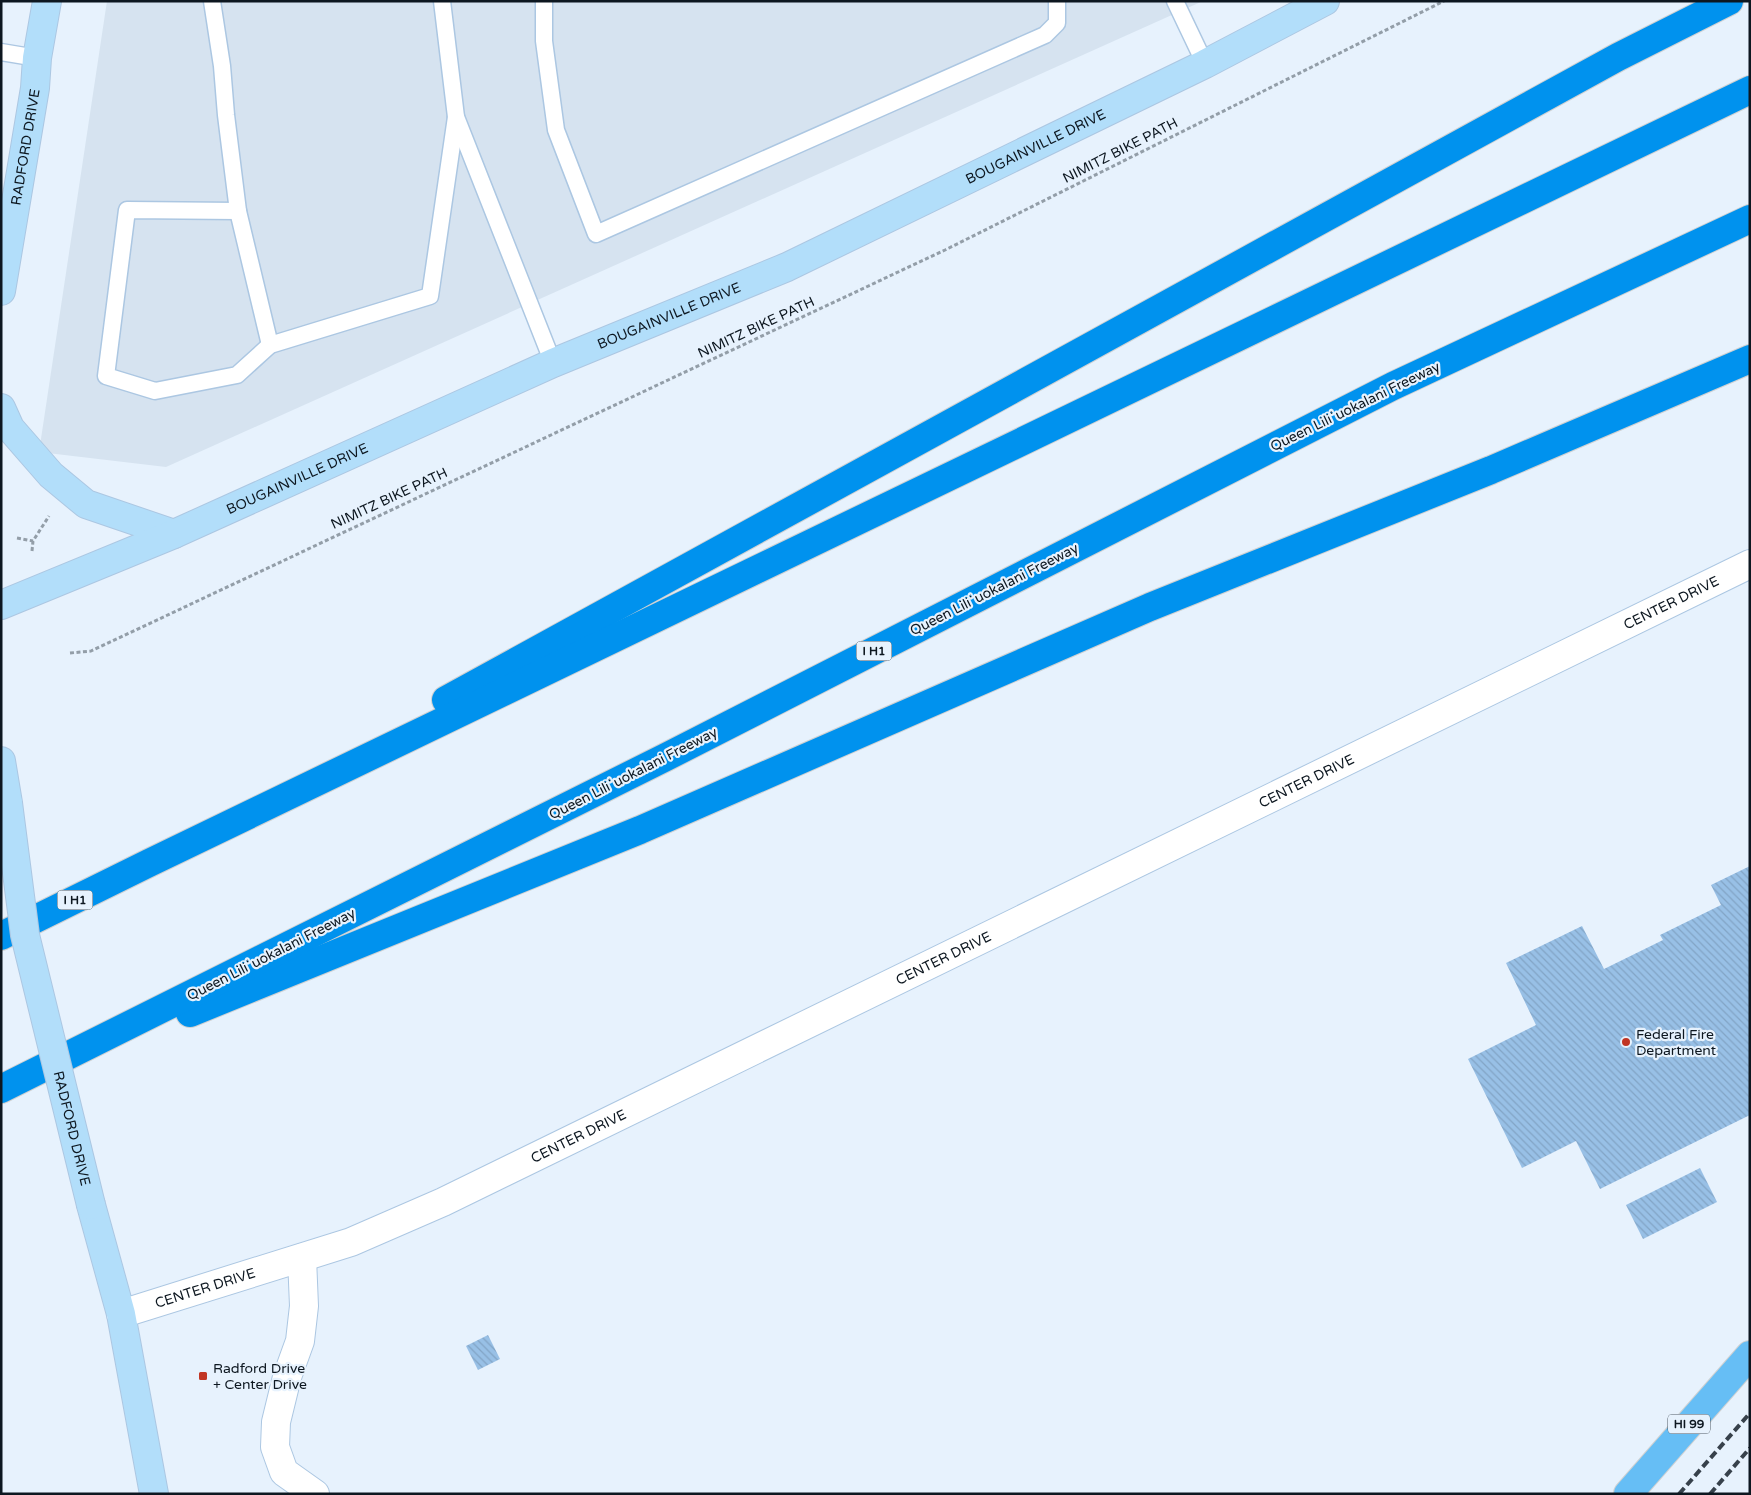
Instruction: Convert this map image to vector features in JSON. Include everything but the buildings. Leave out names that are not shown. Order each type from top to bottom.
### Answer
[{"type":"highway","points":[[149,863],[1618,57],[1729,1]]},
{"type":"highway","name":"I H1","points":[[13,936],[149,863],[1750,90]]},
{"type":"highway","name":"Queen Liliʻuokalani Freeway","points":[[1,1090],[666,757],[1393,386],[1750,219]]},
{"type":"highway","points":[[1,1090],[640,830],[1150,607],[1492,470],[1750,359]]},
{"type":"main road","name":"HI 99","points":[[1628,1494],[1750,1355]]},
{"type":"street","name":"RADFORD DRIVE","points":[[1,291],[35,88],[36,58],[47,1]]},
{"type":"street","name":"BOUGAINVILLE DRIVE","points":[[1,605],[174,534],[553,363],[787,268],[1205,64],[1325,1]]},
{"type":"street","points":[[1,408],[10,428],[45,468],[86,504],[174,534]]},
{"type":"street","name":"CENTER DRIVE","points":[[121,1314],[351,1242],[442,1202],[1750,564]]},
{"type":"street","name":"RADFORD DRIVE","points":[[1,760],[8,803],[13,936],[121,1314],[154,1494]]},
{"type":"street","points":[[1,894],[13,936]]},
{"type":"street","points":[[302,1258],[304,1306],[300,1341],[282,1395],[276,1422],[275,1447],[284,1472],[315,1494]]},
{"type":"lane","points":[[212,1],[222,66],[238,211],[270,345]]},
{"type":"lane","points":[[442,1],[456,117],[553,363]]},
{"type":"lane","points":[[544,1],[544,41],[556,130],[596,234],[1045,35],[1057,23],[1057,1]]},
{"type":"lane","points":[[1175,1],[1205,64]]},
{"type":"lane","points":[[1,52],[36,58]]},
{"type":"lane","points":[[238,211],[127,210],[106,376],[155,391],[237,374],[270,345],[430,296],[456,117]]},
{"type":"path","name":"NIMITZ BIKE PATH","points":[[70,653],[91,651],[945,250],[1444,1]]},
{"type":"path","points":[[32,551],[33,541],[51,513]]},
{"type":"path","points":[[17,538],[33,541]]},
{"type":"shaded area","points":[[107,1],[1203,1],[166,467],[39,452]]},
{"type":"railway","points":[[1679,1494],[1750,1413]]},
{"type":"railway","points":[[1710,1494],[1750,1448]]},
{"type":"place","name":"Federal Fire Department","points":[[1626,1042]]},
{"type":"place","name":"Radford Drive + Center Drive","points":[[203,1376]]}]
